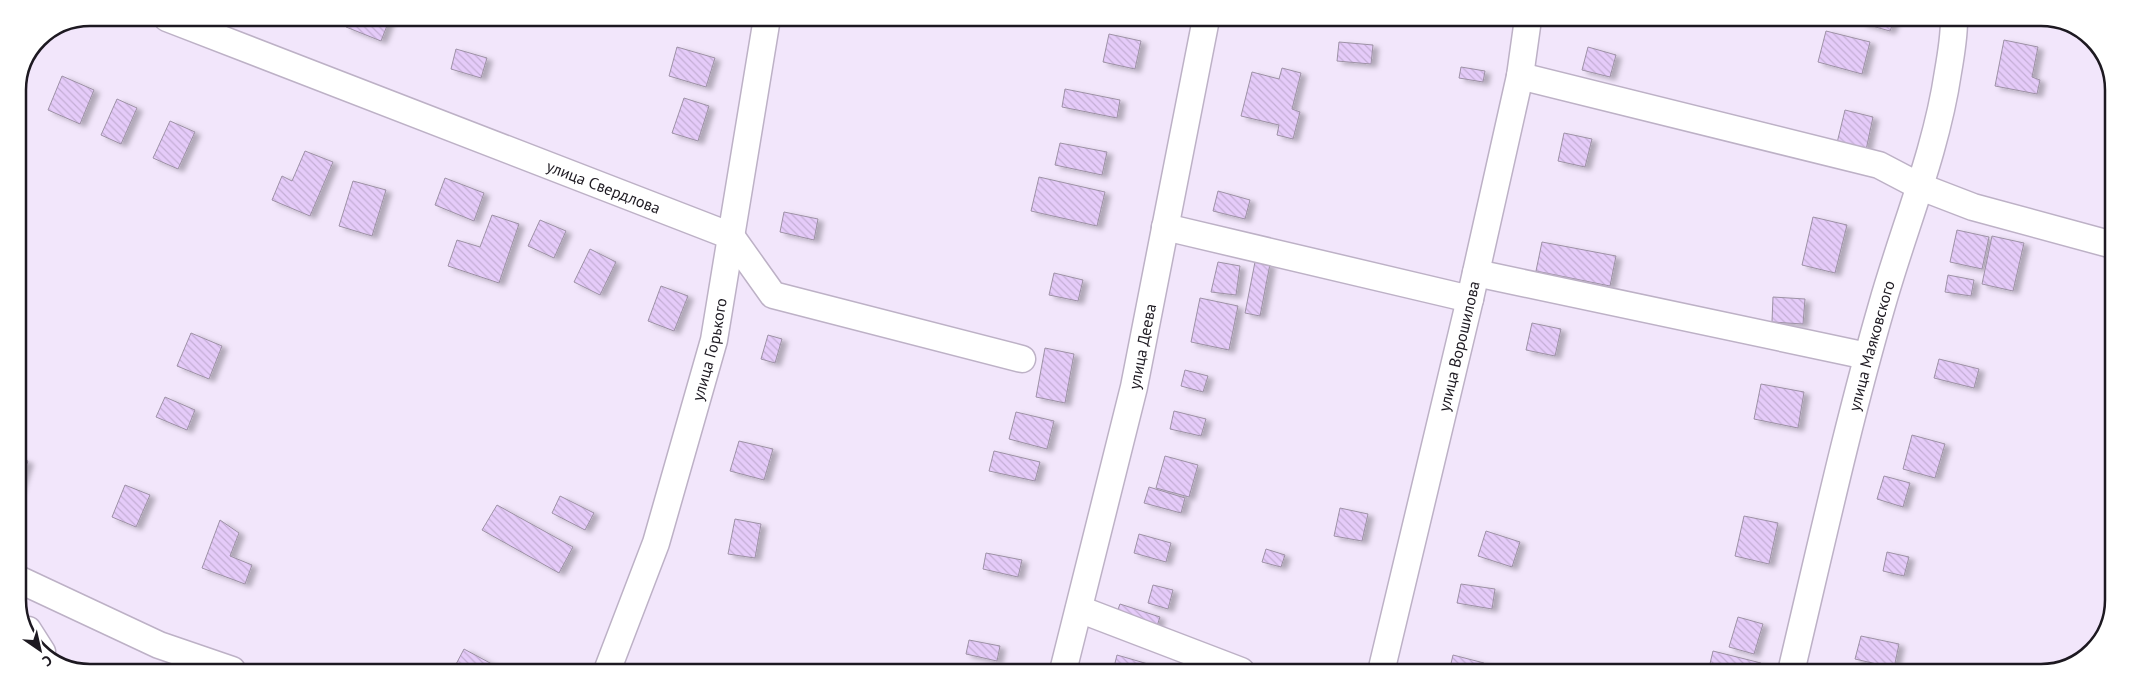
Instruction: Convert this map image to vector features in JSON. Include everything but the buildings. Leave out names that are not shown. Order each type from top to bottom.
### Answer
[{"type":"street","name":"улица Свердлова","points":[[188,26],[731,236]]},
{"type":"street","name":"улица Горького","points":[[610,664],[656,542],[714,340],[766,26]]},
{"type":"street","name":"улица Деева","points":[[1065,664],[1134,387],[1205,26]]},
{"type":"street","name":"улица Ворошилова","points":[[1383,664],[1476,273],[1520,76],[1527,26]]},
{"type":"street","name":"улица Маяковского","points":[[1793,664],[1867,356],[1896,255],[1921,187],[1943,104],[1954,26]]},
{"type":"street","points":[[1520,76],[1879,165],[1921,187],[1973,207],[2105,242]]},
{"type":"street","points":[[1165,227],[1470,299]]},
{"type":"street","points":[[731,236],[773,295],[1022,359]]},
{"type":"street","points":[[1476,273],[1867,356]]},
{"type":"street","points":[[26,583],[159,644],[215,664]]},
{"type":"street","points":[[1079,609],[1220,664]]}]
